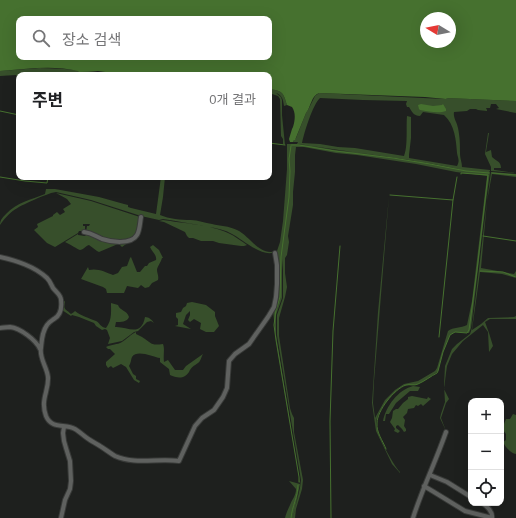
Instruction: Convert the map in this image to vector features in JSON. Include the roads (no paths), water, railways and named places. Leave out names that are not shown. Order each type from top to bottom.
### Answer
[{"type":"street","points":[[84,232],[117,242],[127,241],[135,237],[138,233],[141,216]]},
{"type":"street","points":[[0,328],[8,327],[20,331],[38,345],[48,376],[44,402],[45,412],[49,421],[54,424],[75,429],[108,452],[125,460],[179,461],[195,426],[202,418],[218,406],[223,397],[227,388],[229,361],[235,354],[248,344],[274,307],[278,265],[275,254]]},
{"type":"street","points":[[0,258],[31,266],[39,271],[47,278],[61,298],[61,310],[57,317],[47,324],[43,333],[40,349]]},
{"type":"street","points":[[61,518],[71,481],[70,461],[64,441],[64,427]]},
{"type":"street","points":[[413,518],[446,432]]},
{"type":"street","points":[[430,475],[446,482],[468,495]]},
{"type":"street","points":[[424,486],[465,511],[492,518],[490,511],[485,506]]},
{"type":"waterway","points":[[0,111],[16,114]]},
{"type":"waterway","points":[[272,143],[285,145]]},
{"type":"waterway","points":[[291,145],[393,158],[466,171],[489,173]]},
{"type":"waterway","points":[[291,146],[289,159],[289,197],[281,257],[280,297],[274,325],[299,482]]},
{"type":"waterway","points":[[492,173],[516,175]]},
{"type":"waterway","points":[[386,449],[379,433],[377,423],[380,413],[387,401],[401,387],[418,384],[437,373],[450,335],[455,332],[467,333],[469,330],[488,175],[461,174]]},
{"type":"waterway","points":[[0,177],[16,180]]},
{"type":"waterway","points":[[390,195],[453,200],[457,177]]},
{"type":"waterway","points":[[19,180],[47,183],[48,180]]},
{"type":"waterway","points":[[439,337],[453,200]]},
{"type":"waterway","points":[[483,236],[516,241]]},
{"type":"waterway","points":[[331,518],[330,421],[333,331],[340,246]]},
{"type":"waterway","points":[[480,271],[503,272],[516,277]]},
{"type":"waterway","points":[[291,518],[298,485]]}]
